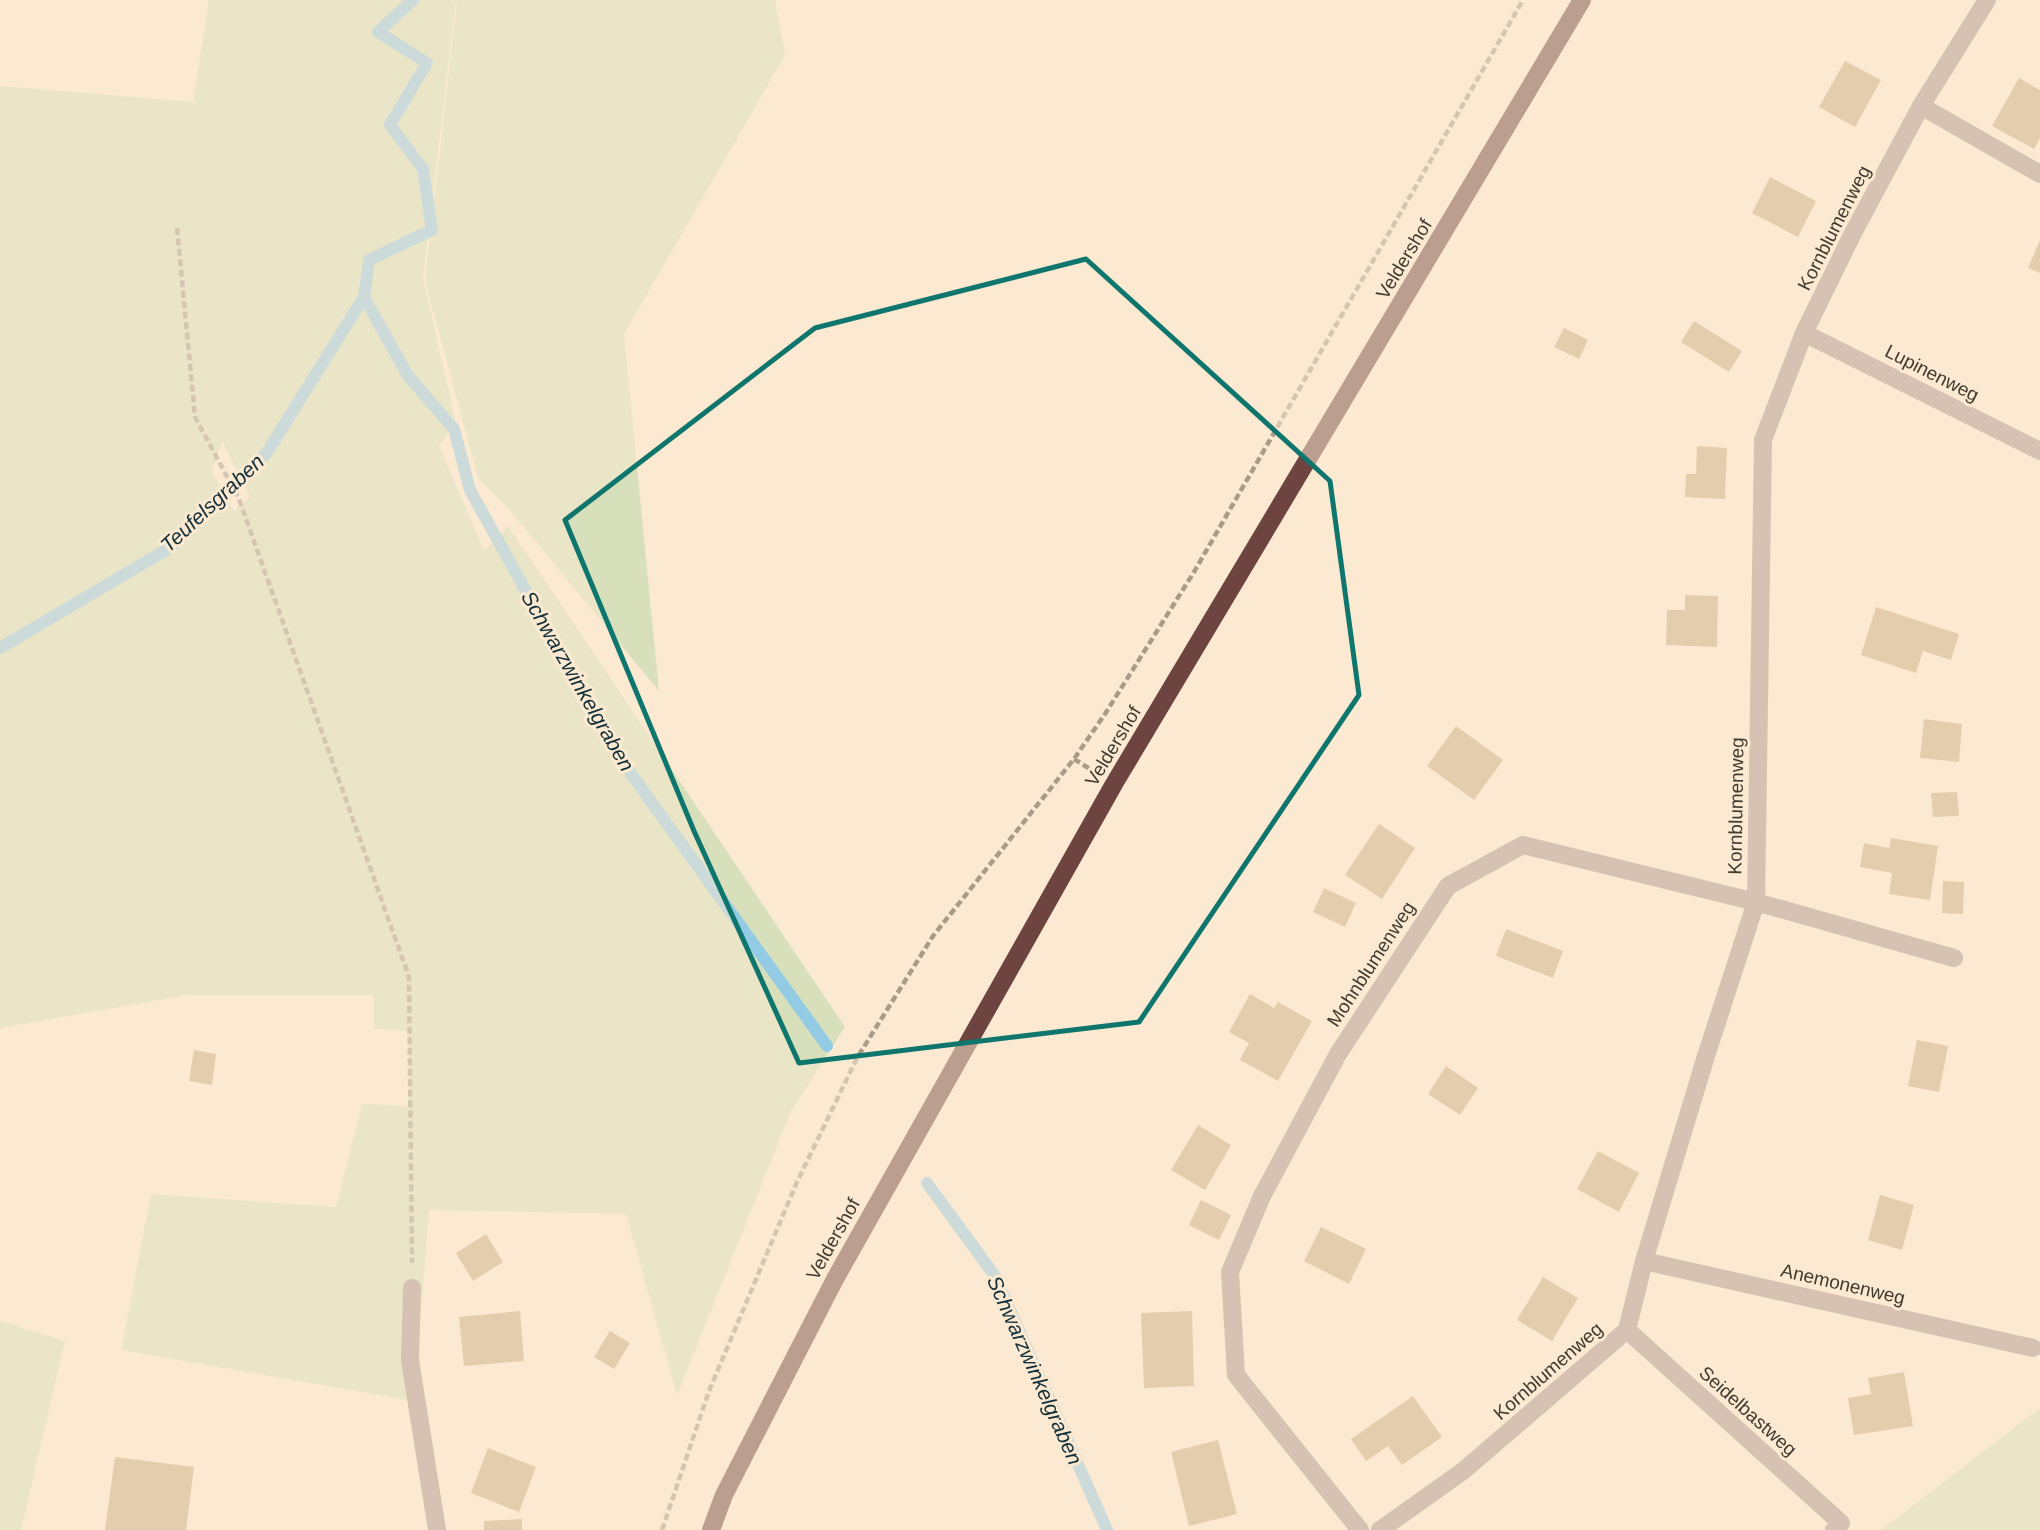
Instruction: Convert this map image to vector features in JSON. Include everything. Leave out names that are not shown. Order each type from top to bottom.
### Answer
[{"type":"main road","name":"Veldershof","points":[[711,1530],[724,1495],[835,1279],[1114,785],[1582,0]]},
{"type":"street","name":"Kornblumenweg","points":[[1380,1530],[1462,1471],[1627,1330],[1644,1261],[1756,902],[1763,440],[1804,333],[1852,235],[1921,106],[1987,0]]},
{"type":"street","points":[[1921,106],[2040,174]]},
{"type":"street","name":"Lupinenweg","points":[[1804,333],[2040,451]]},
{"type":"street","name":"Mohnblumenweg","points":[[1360,1530],[1236,1375],[1230,1272],[1262,1196],[1338,1054],[1448,886],[1523,845],[1756,902],[1954,958]]},
{"type":"street","name":"Anemonenweg","points":[[1644,1261],[2033,1348]]},
{"type":"street","points":[[412,1288],[410,1360],[437,1530]]},
{"type":"street","name":"Seidelbastweg","points":[[1627,1330],[1837,1527]]},
{"type":"path","points":[[662,1530],[709,1391],[797,1182],[856,1058],[933,936],[1074,759],[1105,714],[1194,572],[1523,0]]},
{"type":"path","points":[[177,228],[195,417],[239,499],[409,977],[412,1288]]},
{"type":"highlighted area","points":[[1086,259],[1330,481],[1359,695],[1139,1022],[799,1063],[694,831],[565,520],[815,328]]},
{"type":"green space","points":[[209,0],[456,0],[423,278],[456,423],[439,446],[484,550],[508,526],[845,1027],[790,1113],[677,1395],[626,1214],[429,1210],[414,1401],[121,1350],[151,1194],[336,1207],[362,1104],[408,1106],[409,1031],[374,1029],[374,995],[188,995],[0,1028],[0,86],[193,102]],"holes":[[[222,441],[250,497],[234,511],[212,472]]]},
{"type":"green space","points":[[457,0],[775,0],[785,55],[624,334],[659,691],[507,507],[478,478],[425,281]]},
{"type":"green space","points":[[0,1321],[65,1341],[21,1530],[0,1530]]},
{"type":"green space","points":[[2040,1408],[2040,1530],[1881,1530]]},
{"type":"building","points":[[1845,61],[1881,80],[1855,127],[1819,107]]},
{"type":"building","points":[[2019,78],[2040,90],[2040,138],[2034,149],[1992,126]]},
{"type":"building","points":[[1770,177],[1816,201],[1798,237],[1752,213]]},
{"type":"building","points":[[2040,240],[2040,273],[2028,268]]},
{"type":"building","points":[[1694,321],[1742,351],[1729,372],[1681,342]]},
{"type":"building","points":[[1564,328],[1588,340],[1579,359],[1554,347]]},
{"type":"building","points":[[1697,446],[1727,448],[1725,499],[1685,497],[1686,474],[1696,474]]},
{"type":"building","points":[[1685,595],[1718,596],[1717,647],[1666,645],[1667,610],[1685,610]]},
{"type":"building","points":[[1876,607],[1959,634],[1951,660],[1923,651],[1916,673],[1861,655]]},
{"type":"building","points":[[1924,719],[1962,724],[1959,762],[1920,758]]},
{"type":"building","points":[[1456,726],[1503,760],[1474,800],[1427,766]]},
{"type":"building","points":[[1957,792],[1959,816],[1933,817],[1931,793]]},
{"type":"building","points":[[1379,824],[1415,848],[1382,899],[1345,875]]},
{"type":"building","points":[[1891,838],[1938,846],[1930,900],[1889,894],[1892,873],[1860,867],[1864,843],[1889,848]]},
{"type":"building","points":[[1943,881],[1964,882],[1963,914],[1942,913]]},
{"type":"building","points":[[1324,888],[1356,903],[1345,927],[1313,912]]},
{"type":"building","points":[[1506,929],[1563,951],[1553,978],[1496,956]]},
{"type":"building","points":[[1250,994],[1274,1008],[1278,1002],[1312,1021],[1278,1081],[1240,1060],[1249,1043],[1229,1032]]},
{"type":"building","points":[[1917,1040],[1948,1046],[1939,1092],[1908,1086]]},
{"type":"building","points":[[194,1050],[216,1054],[212,1085],[189,1081]]},
{"type":"building","points":[[1446,1066],[1478,1088],[1460,1115],[1428,1094]]},
{"type":"building","points":[[1198,1125],[1231,1145],[1205,1190],[1171,1170]]},
{"type":"building","points":[[1598,1151],[1639,1173],[1619,1212],[1577,1189]]},
{"type":"building","points":[[1880,1195],[1914,1205],[1902,1250],[1868,1240]]},
{"type":"building","points":[[1201,1200],[1231,1215],[1219,1240],[1189,1225]]},
{"type":"building","points":[[1321,1227],[1366,1249],[1349,1284],[1304,1261]]},
{"type":"building","points":[[486,1234],[503,1262],[473,1281],[456,1253]]},
{"type":"building","points":[[1543,1277],[1578,1298],[1552,1341],[1517,1320]]},
{"type":"building","points":[[520,1311],[524,1361],[464,1366],[459,1317]]},
{"type":"building","points":[[1192,1311],[1194,1386],[1144,1388],[1141,1313]]},
{"type":"building","points":[[610,1331],[630,1343],[614,1369],[594,1357]]},
{"type":"building","points":[[1904,1372],[1913,1426],[1854,1435],[1848,1398],[1871,1394],[1868,1378]]},
{"type":"building","points":[[1413,1396],[1442,1437],[1402,1465],[1388,1446],[1366,1461],[1351,1439]]},
{"type":"building","points":[[1218,1440],[1237,1514],[1189,1526],[1171,1452]]},
{"type":"building","points":[[488,1448],[536,1467],[519,1512],[471,1493]]},
{"type":"building","points":[[115,1457],[194,1467],[186,1530],[105,1530]]},
{"type":"building","points":[[522,1519],[522,1530],[484,1530],[484,1521]]},
{"type":"waterway","name":"Teufelsgraben","points":[[0,648],[171,547],[266,454],[364,297],[369,260],[432,230],[423,169],[390,125],[427,63],[378,32],[413,0]]},
{"type":"waterway","name":"Schwarzwinkelgraben","points":[[364,297],[408,376],[454,429],[470,490],[614,750],[827,1046]]},
{"type":"waterway","name":"Schwarzwinkelgraben","points":[[927,1183],[995,1276],[1107,1530]]}]
